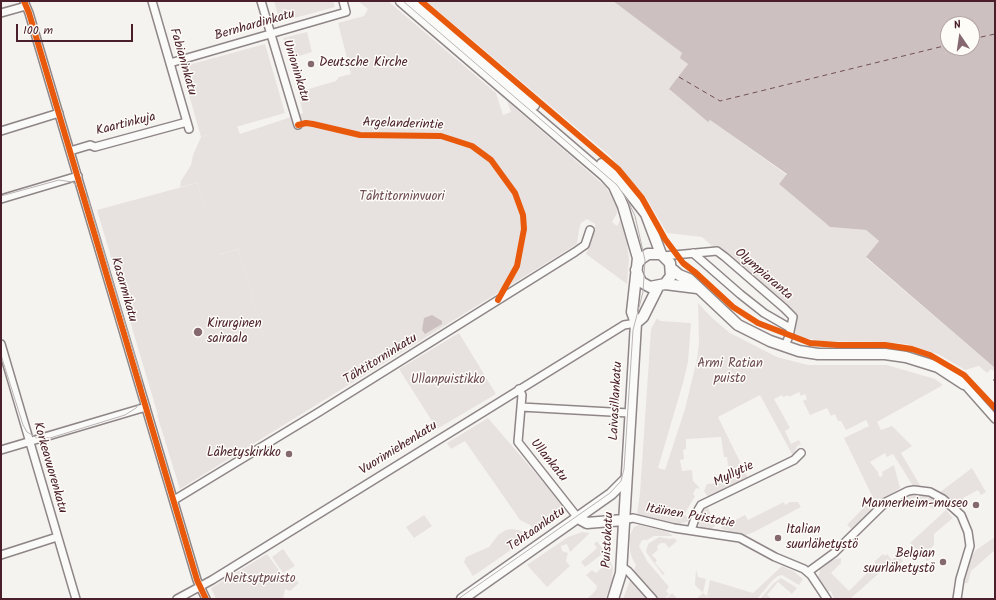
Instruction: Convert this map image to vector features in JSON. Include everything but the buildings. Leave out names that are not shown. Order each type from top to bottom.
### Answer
[{"type":"main road","name":"Laivasillankatu","points":[[401,1],[608,179],[616,190],[623,206],[636,246],[639,280],[644,285],[662,286]]},
{"type":"main road","points":[[412,1],[618,178],[646,214],[662,255],[668,260],[672,269],[679,275],[689,279],[738,325],[756,335],[785,346],[818,354],[885,354],[906,357],[938,367],[964,384]]},
{"type":"main road","points":[[637,267],[642,258],[648,254],[662,255]]},
{"type":"main road","name":"Laivasillankatu","points":[[625,480],[636,323],[632,312],[637,267]]},
{"type":"main road","points":[[636,323],[643,317],[662,286],[670,279],[672,269]]},
{"type":"main road","points":[[662,286],[697,288]]},
{"type":"main road","name":"Tehtaankatu","points":[[462,599],[611,494],[625,480]]},
{"type":"main road","name":"Puistokatu","points":[[613,599],[619,583],[621,566],[625,480]]},
{"type":"main road","points":[[578,518],[587,523],[623,520]]},
{"type":"street","name":"Fabianinkatu","points":[[152,1],[188,125]]},
{"type":"street","name":"Unioninkatu","points":[[261,1],[298,125]]},
{"type":"street","name":"Bernhardinkatu","points":[[170,63],[346,12],[343,1]]},
{"type":"street","points":[[1,13],[25,3]]},
{"type":"street","name":"Kasarmikatu","points":[[25,3],[200,586],[206,599]]},
{"type":"street","points":[[1,131],[59,113]]},
{"type":"street","name":"Kaartinkuja","points":[[70,150],[90,145],[95,147],[153,131],[188,125]]},
{"type":"street","points":[[1,199],[78,176]]},
{"type":"street","name":"Tähtitorninkatu","points":[[174,500],[296,427],[568,257],[585,245],[590,230]]},
{"type":"street","name":"Olympiaranta","points":[[662,255],[692,252],[717,252],[786,310],[792,317],[785,346]]},
{"type":"street","points":[[692,252],[764,313],[790,328]]},
{"type":"street","name":"Vuorimiehenkatu","points":[[177,599],[624,325],[636,323]]},
{"type":"street","name":"Korkeavuorenkatu","points":[[1,344],[4,366],[29,441],[76,599]]},
{"type":"street","points":[[964,384],[995,419]]},
{"type":"street","name":"Ullankatu","points":[[519,389],[522,395],[518,442],[578,518]]},
{"type":"street","points":[[1,450],[146,407]]},
{"type":"street","points":[[521,407],[629,413]]},
{"type":"street","name":"Myllytie","points":[[691,530],[701,505],[794,460],[801,453]]},
{"type":"street","points":[[808,572],[825,561],[886,502],[908,491],[914,490],[930,492],[942,499],[961,515],[967,527],[970,546],[960,579],[957,599]]},
{"type":"street","name":"Itäinen Puistotie","points":[[623,520],[633,518],[740,538],[775,557],[804,568],[827,599]]},
{"type":"street","points":[[1,555],[57,538]]},
{"type":"street","points":[[621,566],[628,571],[653,599]]},
{"type":"shaded area","points":[[274,1],[333,1],[335,7],[280,22]]},
{"type":"shaded area","points":[[426,1],[613,1],[682,53],[688,64],[670,90],[708,122],[710,120],[787,175],[779,184],[830,227],[866,230],[879,241],[866,258],[995,368],[995,372],[991,369],[987,373],[979,366],[965,370],[938,354],[906,344],[884,342],[821,341],[789,335],[792,317],[702,237],[667,233],[645,196],[610,156]]},
{"type":"shaded area","points":[[613,1],[995,1],[995,368],[866,257],[879,241],[866,230],[830,227],[779,184],[787,174],[710,120],[708,122],[669,89],[688,64],[680,58],[682,53]]},
{"type":"shaded area","points":[[265,44],[285,113],[201,137],[181,67]]},
{"type":"shaded area","name":"Kirurginen sairaala","points":[[197,183],[219,255],[238,249],[264,336],[277,365],[180,489],[97,210]]},
{"type":"shaded area","points":[[432,315],[442,321],[442,324],[425,334],[422,330],[424,318]]},
{"type":"green space","name":"Tähtitorninvuori","points":[[358,1],[388,1],[496,93],[503,115],[511,112],[507,101],[606,187],[617,208],[617,213],[612,222],[617,226],[621,218],[626,236],[629,259],[627,284],[586,254],[595,230],[595,224],[587,219],[581,223],[577,244],[180,489],[157,415],[158,413],[190,403],[192,406],[205,402],[205,398],[235,391],[241,388],[242,390],[247,387],[256,388],[252,374],[250,374],[244,357],[268,350],[238,249],[218,255],[197,183],[180,187],[181,181],[191,165],[193,155],[201,137],[237,126],[240,134],[303,113],[298,92],[336,81],[339,77],[351,74],[338,23],[364,16],[368,9]]},
{"type":"green space","points":[[307,32],[312,52],[289,59],[283,38]]},
{"type":"green space","points":[[203,70],[212,96],[199,101],[197,100],[190,74]]},
{"type":"green space","points":[[214,99],[223,129],[205,134],[196,105]]},
{"type":"green space","name":"Armi Ratian puisto","points":[[698,303],[711,317],[730,333],[777,357],[808,365],[887,365],[935,379],[943,385],[877,422],[881,430],[892,426],[912,446],[901,453],[921,487],[913,486],[893,454],[887,457],[885,453],[870,462],[881,477],[883,474],[882,472],[894,465],[900,488],[886,497],[877,506],[844,438],[869,426],[866,420],[846,430],[841,421],[838,421],[835,414],[831,416],[827,408],[810,415],[803,401],[807,399],[805,394],[801,396],[799,392],[789,397],[788,395],[783,397],[782,395],[774,399],[790,428],[785,431],[791,444],[799,440],[801,444],[797,446],[793,456],[760,395],[718,417],[748,478],[708,497],[704,491],[707,484],[717,483],[717,480],[733,476],[732,466],[728,466],[727,457],[724,457],[721,437],[686,439],[686,449],[683,450],[684,459],[680,460],[682,471],[692,470],[693,481],[699,487],[699,489],[696,488],[693,494],[695,496],[684,515],[690,518],[689,521],[680,524],[645,518],[637,514],[640,493],[651,329],[657,318],[660,321],[691,323],[688,362],[658,468],[665,470],[685,409],[697,359],[699,343]]},
{"type":"green space","points":[[129,315],[136,321],[142,333],[143,343],[140,354]]},
{"type":"green space","name":"Ullanpuistikko","points":[[459,333],[496,394],[437,429],[399,369]]},
{"type":"green space","points":[[488,418],[568,511],[536,532],[530,525],[520,520],[465,441],[451,449],[447,443]]},
{"type":"green space","points":[[972,468],[986,492],[981,495],[978,490],[963,498],[965,503],[957,505],[940,492]]},
{"type":"green space","points":[[909,494],[930,495],[941,504],[939,507],[933,509],[920,499],[914,498],[906,500],[897,507],[894,501]]},
{"type":"green space","points":[[784,502],[785,505],[790,502],[798,502],[801,507],[754,532],[743,536],[720,528],[745,515],[748,520]]},
{"type":"green space","points":[[867,504],[873,510],[853,530],[847,525]]},
{"type":"green space","points":[[707,505],[715,526],[710,529],[701,528],[698,523],[701,511]]},
{"type":"green space","points":[[946,510],[953,518],[934,534],[934,545],[927,553],[931,558],[927,561],[910,543]]},
{"type":"green space","points":[[424,515],[432,526],[414,538],[406,527]]},
{"type":"green space","points":[[639,525],[668,532],[673,536],[654,536],[647,540],[642,540],[639,546],[647,561],[669,587],[666,591],[669,594],[666,597],[667,598],[672,593],[678,599],[623,599],[636,565],[630,551],[630,535],[634,527]]},
{"type":"green space","points":[[512,529],[523,531],[530,537],[473,576],[464,562],[466,557],[489,547],[498,535],[506,530]]},
{"type":"green space","points":[[582,532],[590,533],[570,552],[567,544],[561,546],[562,551],[568,553],[566,561],[570,566],[547,587],[527,565],[568,537]]},
{"type":"green space","points":[[659,537],[670,539],[674,538],[677,541],[669,548],[665,543],[661,543],[657,546],[658,550],[652,555],[657,560],[655,563],[665,574],[663,575],[646,552],[648,544]]},
{"type":"green space","points":[[995,537],[995,550],[971,571],[968,583],[964,583],[972,556],[976,550]]},
{"type":"green space","points":[[597,541],[605,552],[585,567],[581,562],[597,548],[594,544]]},
{"type":"green space","points":[[283,549],[295,566],[283,573],[272,557]]},
{"type":"green space","name":"Neitsytpuisto","points":[[267,554],[281,573],[280,580],[292,576],[299,583],[290,591],[285,589],[283,599],[216,599],[211,588]]},
{"type":"green space","points":[[883,554],[885,556],[887,554],[892,560],[899,554],[903,561],[892,571],[882,571],[850,599],[834,599],[831,591],[827,592],[818,578],[820,570],[832,560],[841,558],[841,563],[831,573],[849,591],[874,566],[875,561]]},
{"type":"green space","points":[[610,560],[613,568],[612,581],[605,599],[587,599],[596,590],[597,586],[586,575],[592,570],[596,573]]},
{"type":"green space","points":[[782,566],[793,571],[803,579],[799,585],[782,575],[778,576],[757,599],[696,599],[703,593],[707,596],[710,580],[753,593]]},
{"type":"green space","points":[[696,569],[698,577],[706,579],[703,593],[695,585]]},
{"type":"green space","points":[[781,578],[797,588],[792,594],[778,582],[767,595],[772,599],[760,599],[774,583]]},
{"type":"ferry route","points":[[980,37],[995,34]]},
{"type":"ferry route","points":[[679,77],[720,101],[940,47]]},
{"type":"tram line","points":[[403,1],[617,185],[628,201],[635,216],[645,260],[643,292],[633,330],[624,469],[621,481],[610,493],[458,599]]},
{"type":"tram line","points":[[1,196],[59,180],[72,182],[83,190],[88,199],[141,377],[143,390],[142,399],[136,408],[125,415],[50,438],[37,438],[27,432],[23,425],[1,355]]},
{"type":"cycle path","points":[[24,1],[29,13],[197,580],[206,599]]},
{"type":"cycle path","points":[[421,1],[618,169],[642,198],[665,239],[683,263],[733,307],[758,323],[810,343],[838,345],[885,345],[912,349],[930,355],[964,375],[995,408]]},
{"type":"cycle path","name":"Argelanderintie","points":[[298,125],[306,123],[313,124],[360,135],[441,136],[472,146],[491,160],[515,193],[523,215],[524,229],[517,266],[498,300]]},
{"type":"place","name":"Deutsche Kirche","points":[[311,64]]},
{"type":"place","name":"Kirurginen sairaala","points":[[198,332]]},
{"type":"place","name":"Lähetyskirkko","points":[[289,454]]},
{"type":"place","name":"Mannerheim-museo","points":[[976,505]]},
{"type":"place","name":"Italian suurlähetystö","points":[[778,538]]},
{"type":"place","name":"Belgian suurlähetystö","points":[[943,562]]}]
